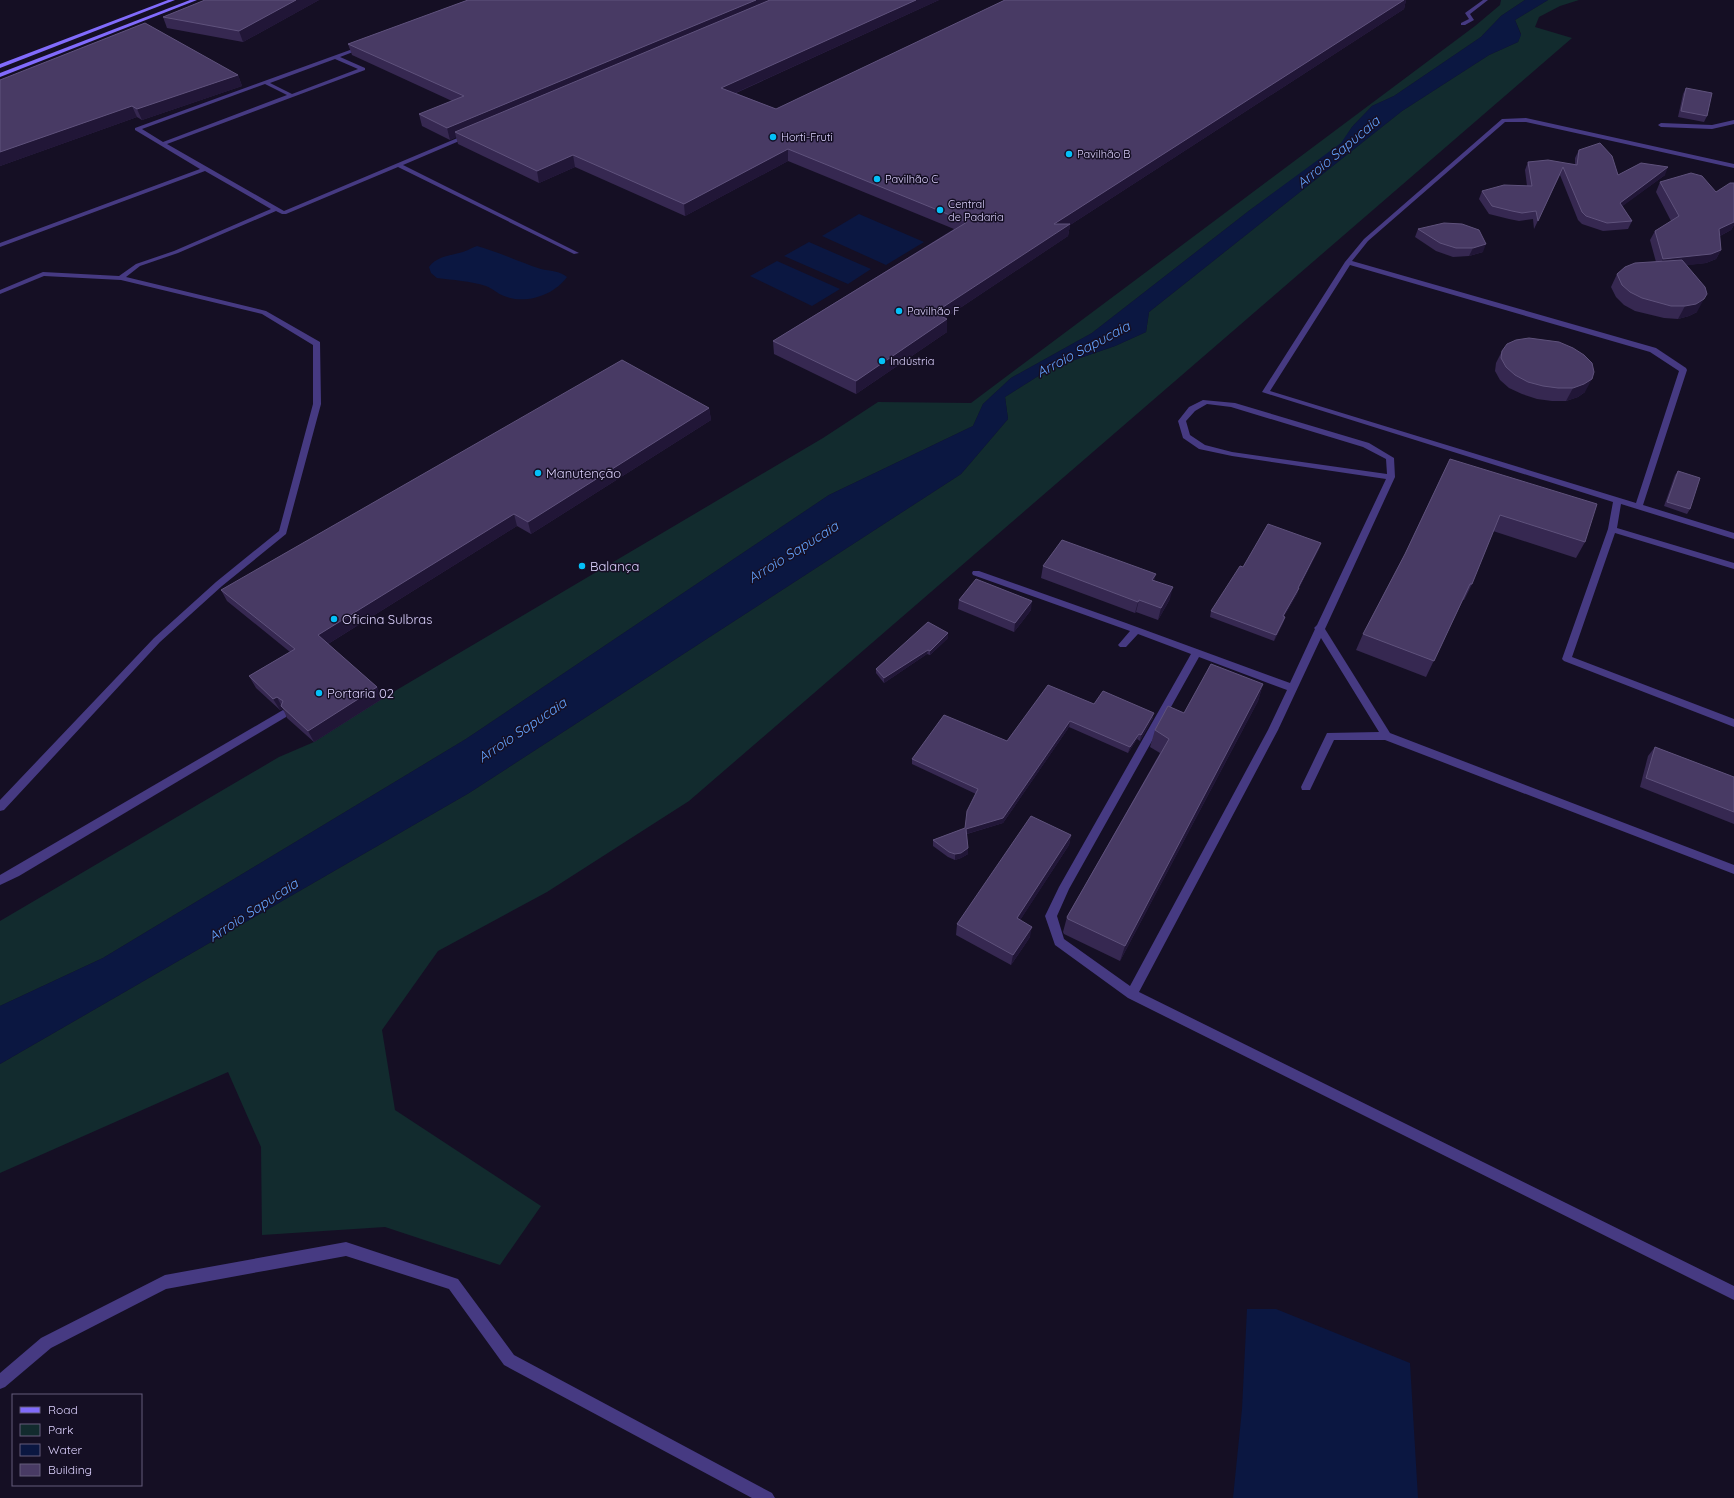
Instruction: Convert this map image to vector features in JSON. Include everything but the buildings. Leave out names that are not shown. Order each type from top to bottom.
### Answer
[{"type":"main road","points":[[0,66],[173,0]]},
{"type":"main road","points":[[0,75],[195,0]]},
{"type":"street","points":[[1462,24],[1472,18],[1467,14],[1486,0]]},
{"type":"street","points":[[372,43],[137,129],[284,213],[479,131]]},
{"type":"street","points":[[163,144],[363,69],[335,57]]},
{"type":"street","points":[[265,82],[292,96]]},
{"type":"street","points":[[1733,532],[1618,500],[1266,392],[1348,262],[1366,240],[1504,120],[1526,120],[1734,166]]},
{"type":"street","points":[[1661,125],[1712,127],[1734,122]]},
{"type":"street","points":[[399,165],[576,253]]},
{"type":"street","points":[[0,245],[205,169]]},
{"type":"street","points":[[122,278],[138,266],[176,252],[276,209]]},
{"type":"street","points":[[1348,262],[1653,350],[1683,370],[1639,506]]},
{"type":"street","points":[[0,292],[43,274],[122,278],[264,312],[317,344],[317,404],[283,532],[219,584],[156,640],[0,807]]},
{"type":"street","points":[[1132,994],[1273,730],[1319,628],[1391,477],[1390,458],[1366,444],[1232,405],[1206,402],[1192,409],[1182,421],[1186,436],[1202,447],[1232,454],[1391,477]]},
{"type":"street","points":[[1618,500],[1612,529],[1567,659],[1734,723]]},
{"type":"street","points":[[1612,529],[1734,566]]},
{"type":"street","points":[[976,573],[1197,652],[1292,688]]},
{"type":"street","points":[[1319,628],[1386,736]]},
{"type":"street","points":[[1123,645],[1136,630]]},
{"type":"street","points":[[1197,652],[1064,887],[1051,916],[1059,942],[1132,994],[1734,1293]]},
{"type":"street","points":[[0,880],[15,873],[283,714]]},
{"type":"street","points":[[1306,787],[1331,736],[1386,736],[1734,870]]},
{"type":"street","points":[[0,1382],[46,1343],[165,1282],[346,1250],[453,1284],[509,1360],[767,1498]]},
{"type":"green space","points":[[1501,0],[1525,0],[1501,16],[1481,37],[1394,96],[1372,106],[1352,127],[1342,143],[1250,210],[1092,333],[1011,378],[983,404],[973,426],[829,495],[466,739],[103,958],[0,1006],[0,921],[279,757],[314,742],[378,701],[823,438],[878,402],[971,403],[1475,26],[1500,5]]},
{"type":"green space","points":[[1548,0],[1579,0],[1560,6],[1539,17],[1535,27],[1572,38],[689,801],[547,892],[438,951],[382,1030],[395,1110],[541,1206],[500,1265],[385,1227],[262,1235],[261,1147],[228,1072],[0,1173],[0,1064],[469,793],[961,474],[1008,419],[1005,397],[1051,368],[1115,346],[1146,332],[1149,312],[1402,111],[1489,55],[1518,42],[1521,34],[1515,20]]},
{"type":"water","name":"Arroio Sapucaia","points":[[1525,0],[1548,0],[1515,20],[1521,35],[1518,42],[1489,55],[1402,111],[1149,312],[1146,332],[1115,346],[1051,368],[1005,397],[1008,419],[961,474],[469,793],[0,1064],[0,1006],[103,958],[466,739],[829,495],[973,426],[983,404],[1011,378],[1092,333],[1250,210],[1341,143],[1352,127],[1372,106],[1394,96],[1481,37],[1501,16]]},
{"type":"water","points":[[859,214],[924,242],[886,265],[822,236]]},
{"type":"water","points":[[809,242],[871,269],[848,284],[784,256]]},
{"type":"water","points":[[477,246],[541,269],[558,272],[567,277],[555,289],[539,297],[530,299],[512,299],[480,284],[437,278],[431,273],[429,267],[435,261],[442,257],[464,252]]},
{"type":"water","points":[[777,261],[840,289],[812,306],[750,276]]},
{"type":"water","points":[[1247,1309],[1276,1309],[1410,1363],[1418,1498],[1233,1498],[1242,1409]]},
{"type":"place","name":"Horti-Fruti","points":[[773,137]]},
{"type":"place","name":"Pavilhão B","points":[[1069,154]]},
{"type":"place","name":"Pavilhão C","points":[[877,179]]},
{"type":"place","name":"Central de Padaria","points":[[940,210]]},
{"type":"place","name":"Pavilhão F","points":[[899,311]]},
{"type":"place","name":"Indústria","points":[[882,361]]},
{"type":"place","name":"Manutenção","points":[[538,473]]},
{"type":"place","name":"Balança","points":[[582,566]]},
{"type":"place","name":"Oficina Sulbras","points":[[334,619]]},
{"type":"place","name":"Portaria 02","points":[[319,693]]}]
